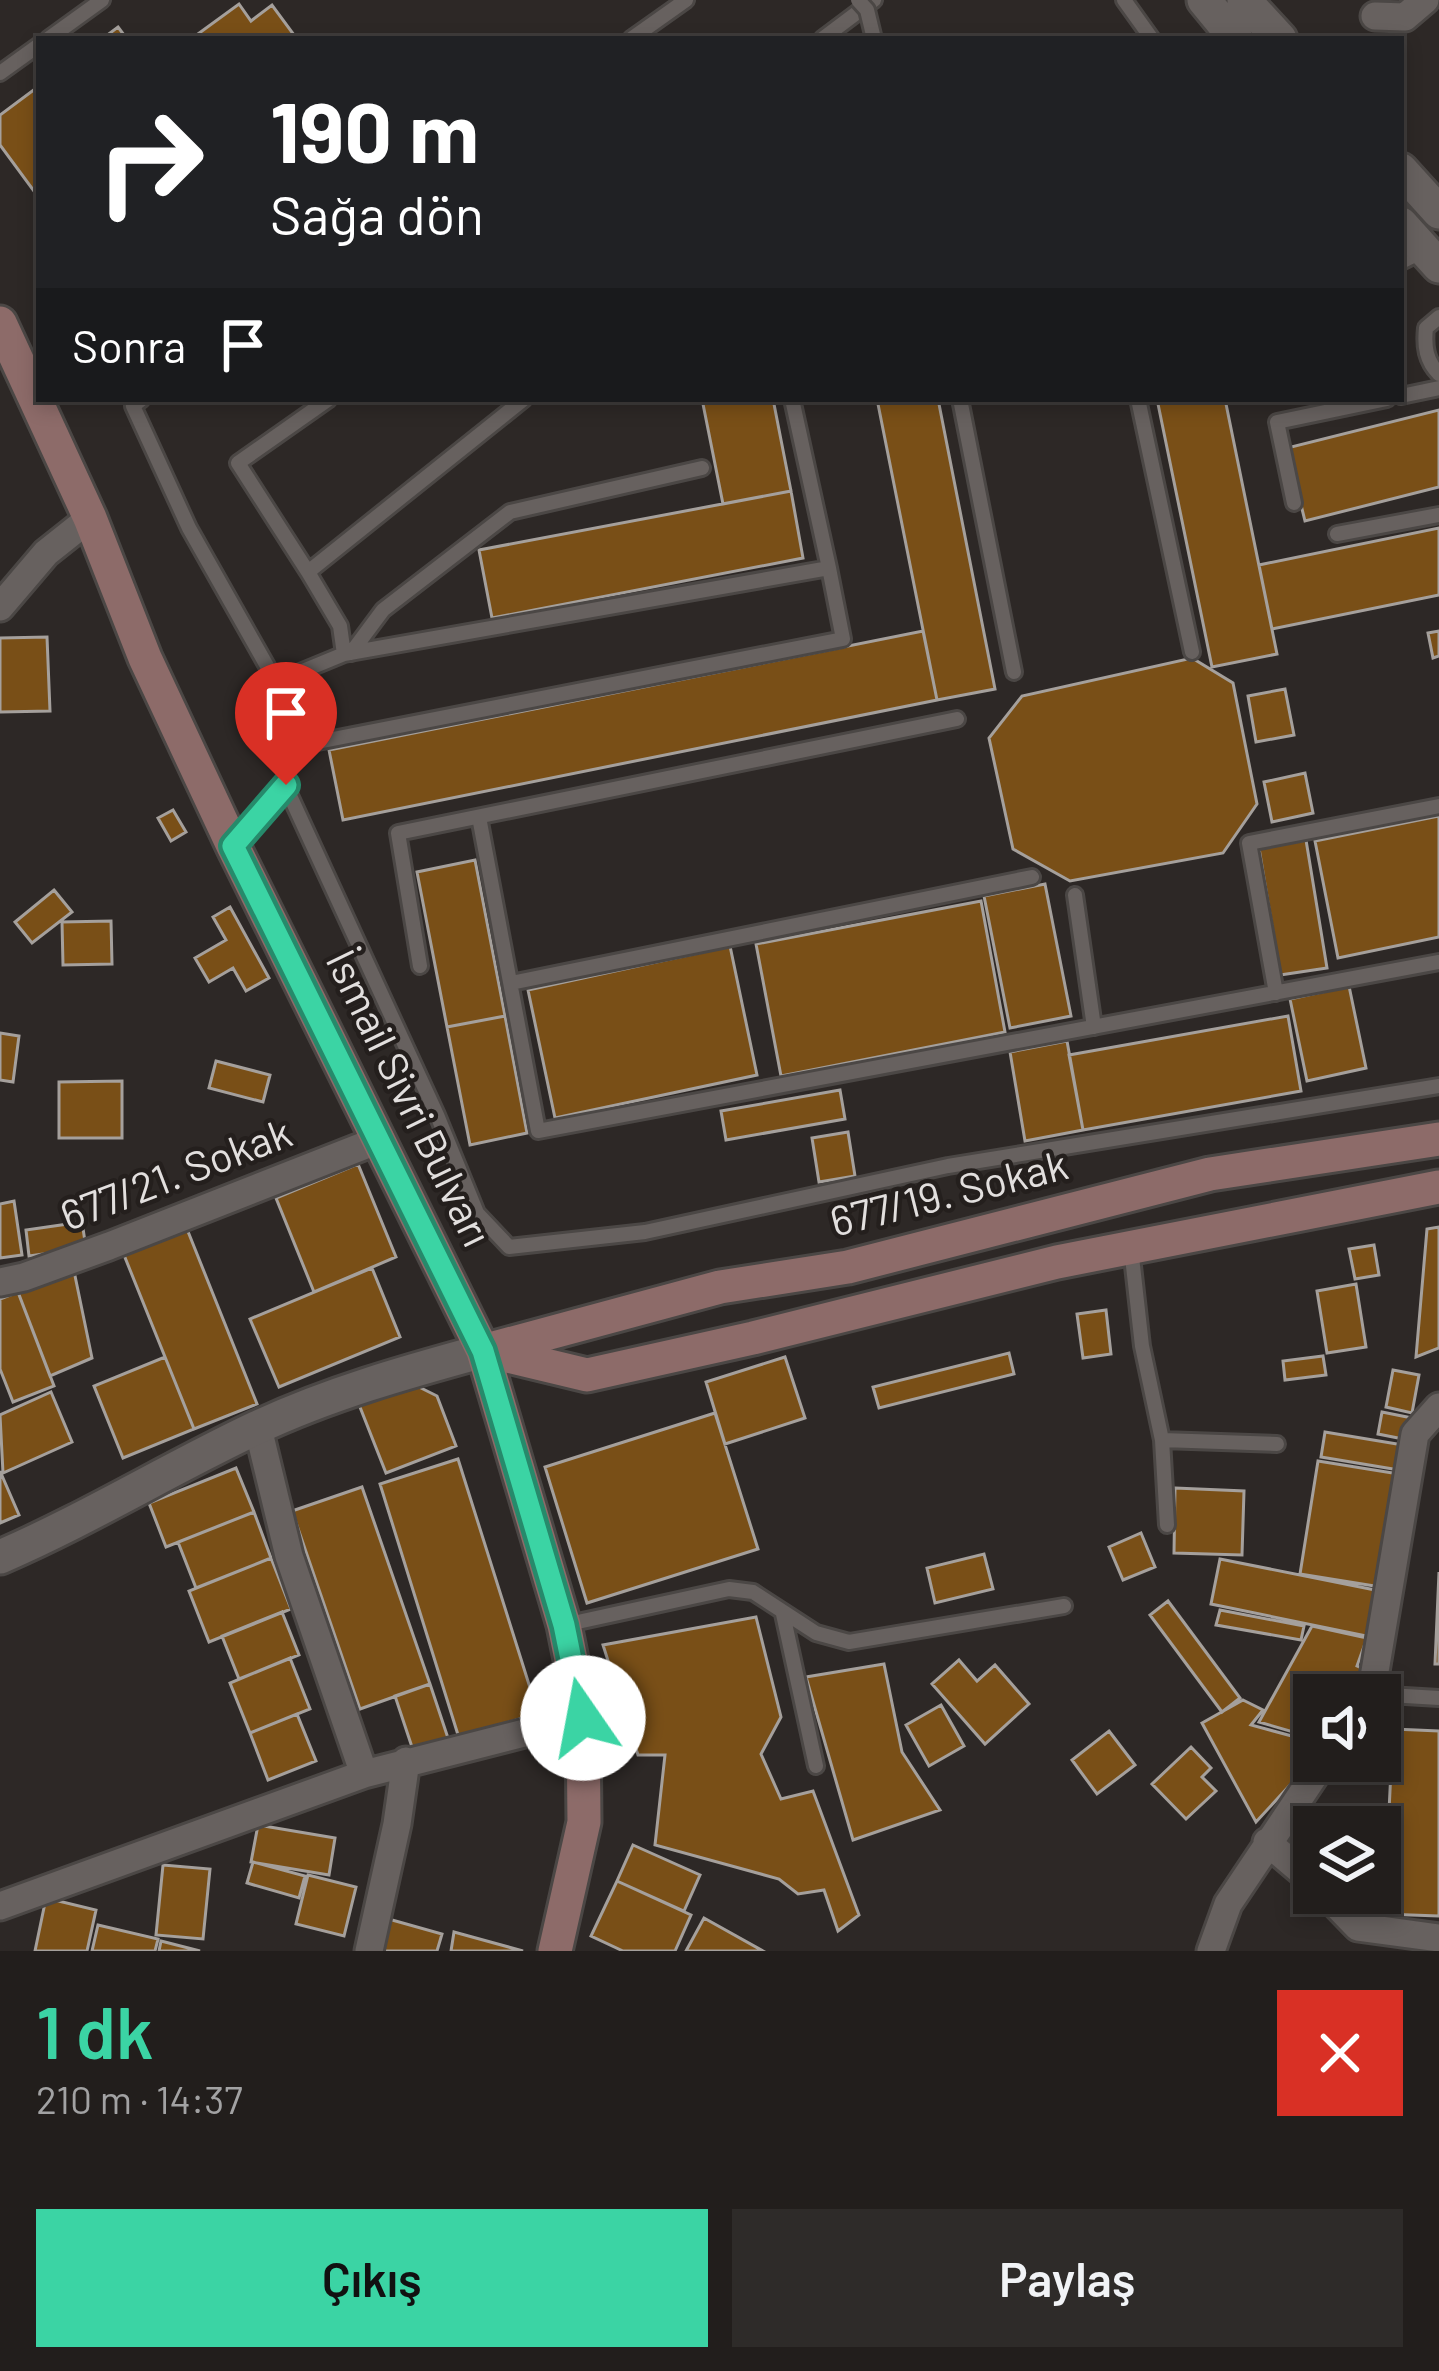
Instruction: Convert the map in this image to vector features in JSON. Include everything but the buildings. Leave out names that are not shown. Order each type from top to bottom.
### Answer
[{"type":"main road","name":"İsmail Sivri Bulvarı","points":[[0,322],[36,400]]},
{"type":"main road","name":"İsmail Sivri Bulvarı","points":[[37,402],[90,518],[145,658],[233,846],[483,1351],[564,1625],[583,1718],[584,1822],[555,1951]]},
{"type":"main road","name":"677/19. Sokak","points":[[483,1351],[720,1287],[848,1268],[1210,1174],[1439,1139]]},
{"type":"main road","name":"677/19. Sokak","points":[[483,1351],[587,1375],[1132,1248],[1439,1187]]},
{"type":"street","points":[[1204,0],[1234,36]]},
{"type":"street","points":[[1244,0],[1277,36]]},
{"type":"street","points":[[1375,16],[1405,17],[1425,0]]},
{"type":"street","points":[[1404,173],[1439,212]]},
{"type":"street","points":[[1404,229],[1422,259]]},
{"type":"street","points":[[0,607],[46,553],[90,518]]},
{"type":"street","name":"677/21. Sokak","points":[[0,1282],[109,1246],[381,1139]]},
{"type":"street","name":"677/19. Sokak","points":[[0,1557],[72,1526],[258,1427],[380,1380],[483,1351]]},
{"type":"street","points":[[1375,1674],[1415,1435],[1439,1407]]},
{"type":"street","points":[[258,1427],[290,1556],[364,1774]]},
{"type":"street","points":[[0,1906],[364,1774],[583,1718]]},
{"type":"street","points":[[369,1951],[406,1761]]},
{"type":"street","points":[[1211,1951],[1228,1904],[1309,1782]]},
{"type":"street","points":[[1268,1842],[1293,1864]]},
{"type":"street","points":[[1345,1914],[1358,1927],[1439,1938]]},
{"type":"lane","points":[[52,36],[102,0]]},
{"type":"lane","points":[[635,36],[686,0]]},
{"type":"lane","points":[[858,0],[867,10],[873,36]]},
{"type":"lane","points":[[826,36],[874,0]]},
{"type":"lane","points":[[1124,0],[1150,36]]},
{"type":"lane","points":[[0,74],[36,47]]},
{"type":"lane","points":[[1439,317],[1426,328],[1424,344],[1439,374]]},
{"type":"lane","points":[[1404,395],[1439,388]]},
{"type":"lane","points":[[138,402],[133,406],[189,528],[276,682],[292,747],[286,785],[233,846]]},
{"type":"lane","points":[[325,402],[238,463],[340,626],[348,653]]},
{"type":"lane","points":[[308,572],[520,402]]},
{"type":"lane","points":[[292,747],[843,639],[793,402]]},
{"type":"lane","points":[[961,402],[1014,672]]},
{"type":"lane","points":[[1139,402],[1192,652]]},
{"type":"lane","points":[[1294,503],[1277,422],[1373,402]]},
{"type":"lane","points":[[348,653],[383,610],[510,512],[702,468]]},
{"type":"lane","points":[[1336,534],[1439,515]]},
{"type":"lane","points":[[276,682],[348,653],[829,568]]},
{"type":"lane","points":[[420,967],[398,833],[957,718]]},
{"type":"lane","points":[[286,785],[477,1213],[509,1247],[644,1232],[948,1166],[1439,1086]]},
{"type":"lane","points":[[1276,993],[1249,843],[1439,806]]},
{"type":"lane","points":[[479,817],[538,1131],[1439,962]]},
{"type":"lane","points":[[511,983],[1032,877]]},
{"type":"lane","points":[[1075,896],[1094,1027]]},
{"type":"lane","points":[[1132,1248],[1142,1346],[1162,1441],[1167,1525]]},
{"type":"lane","points":[[1162,1441],[1277,1444]]},
{"type":"lane","points":[[564,1625],[729,1589],[753,1592],[816,1633],[849,1642],[1064,1606]]},
{"type":"lane","points":[[783,1614],[816,1766]]},
{"type":"lane","points":[[1401,1696],[1439,1698]]},
{"type":"route","points":[[286,785],[233,846],[483,1351],[564,1625],[583,1718]]}]
